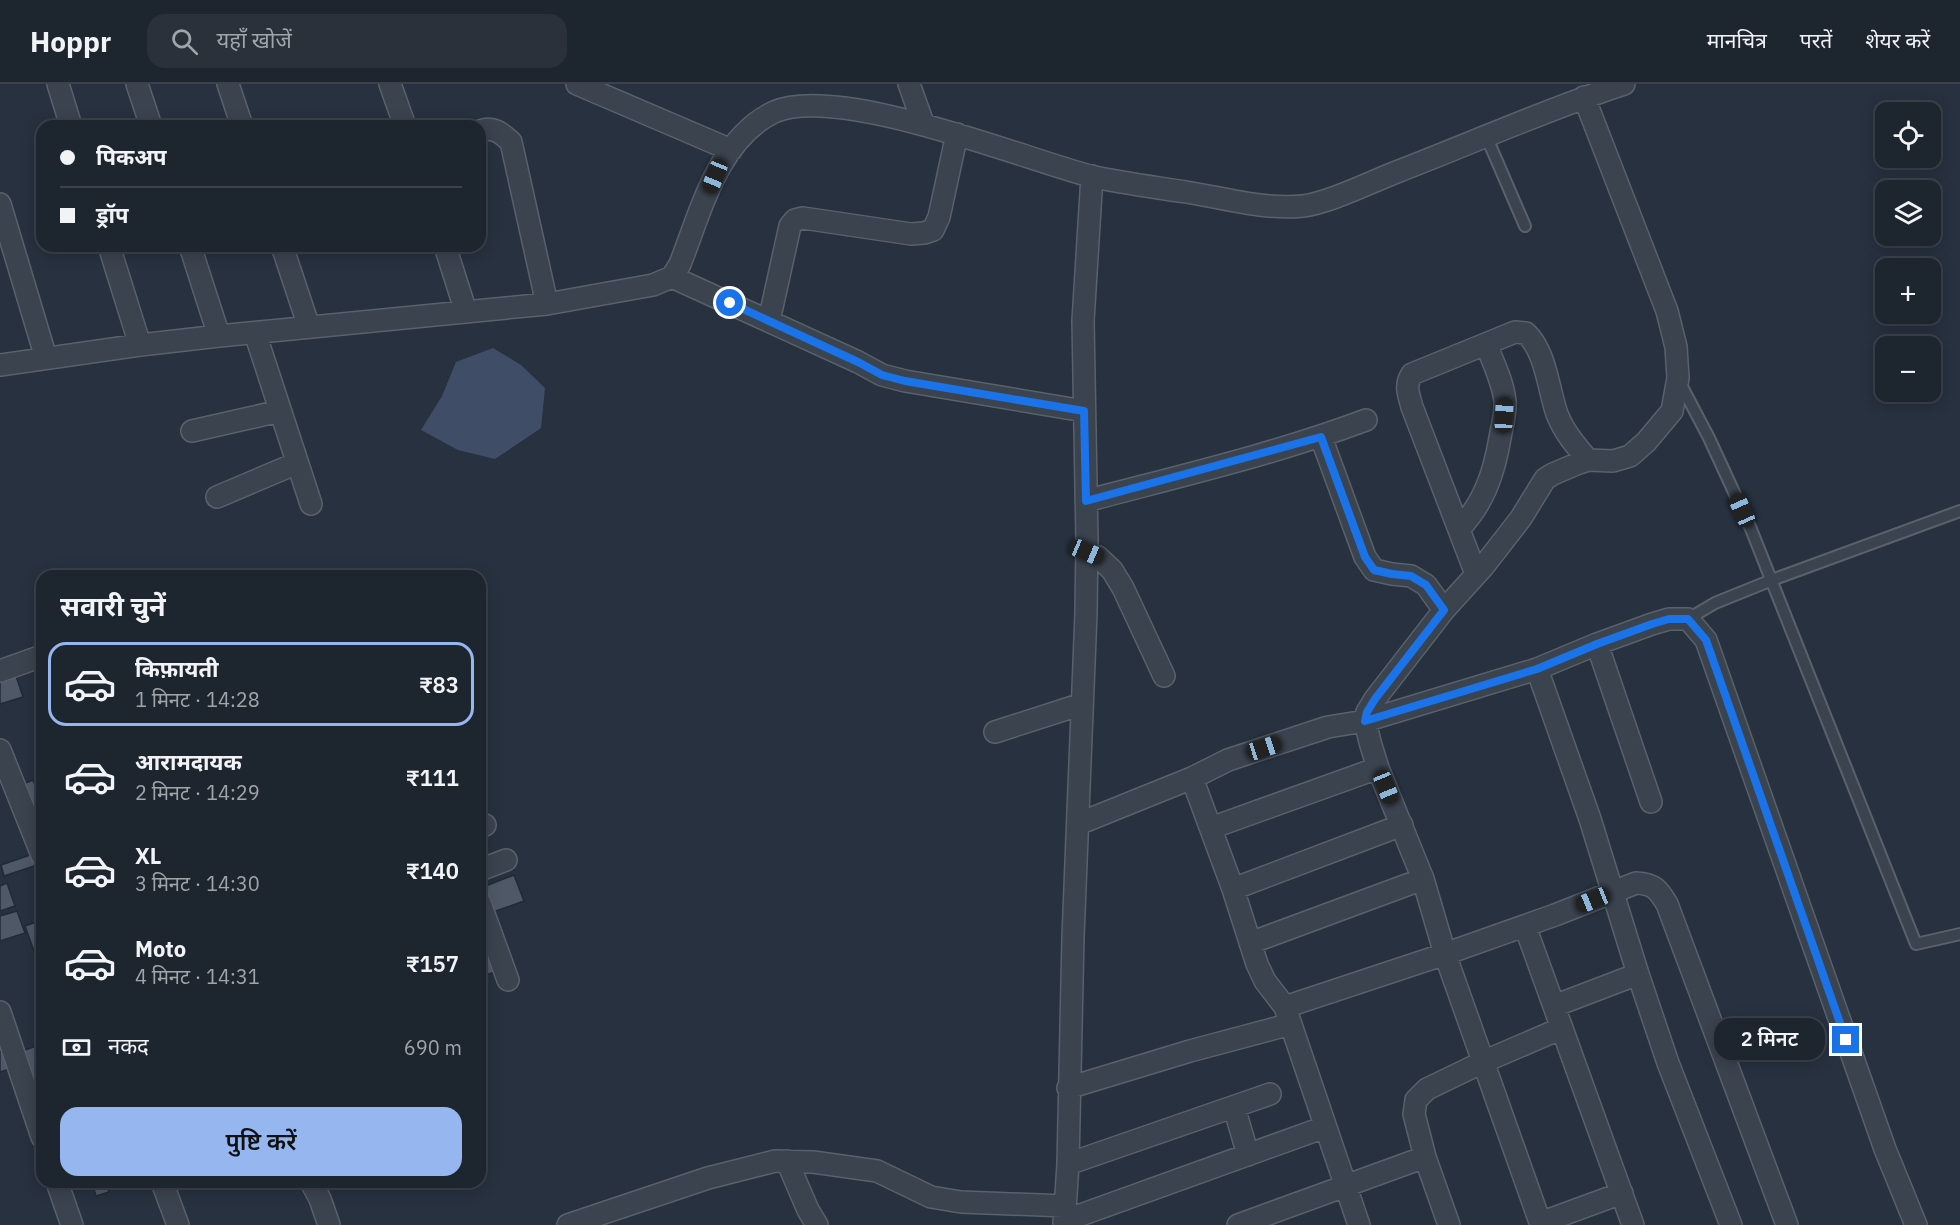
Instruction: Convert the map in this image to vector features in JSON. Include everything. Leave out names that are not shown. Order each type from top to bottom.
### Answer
[{"type":"street","points":[[58,84],[69,120]]},
{"type":"street","points":[[137,84],[149,120]]},
{"type":"street","points":[[228,84],[240,120]]},
{"type":"street","points":[[390,84],[403,120]]},
{"type":"street","points":[[577,84],[731,150]]},
{"type":"street","points":[[909,84],[923,123]]},
{"type":"street","points":[[0,365],[219,336],[547,304],[653,285],[672,277],[680,264],[715,176],[731,150],[749,129],[772,112],[789,106],[833,105],[923,123],[1092,176],[1272,207],[1305,206],[1338,195],[1487,138],[1584,97],[1624,84]]},
{"type":"street","points":[[1584,97],[1667,311],[1676,347],[1678,378],[1672,411],[1646,442],[1630,456],[1613,461],[1588,460],[1565,468],[1545,479],[1521,518],[1444,610],[1375,699],[1367,712],[1365,721],[1378,768],[1423,879],[1445,954],[1541,1224],[1622,1193]]},
{"type":"street","points":[[486,129],[500,131],[511,142],[547,304]]},
{"type":"street","points":[[770,321],[789,226],[795,220],[803,218],[911,234],[933,230],[939,217],[957,134]]},
{"type":"street","points":[[1064,1217],[1068,1164],[1068,1088],[1087,552],[1083,321],[1092,176]]},
{"type":"street","points":[[0,204],[46,358]]},
{"type":"street","points":[[111,252],[140,345]]},
{"type":"street","points":[[192,252],[219,336]]},
{"type":"street","points":[[284,252],[309,327]]},
{"type":"street","points":[[447,252],[466,312]]},
{"type":"street","points":[[672,277],[882,375],[905,381],[1084,411]]},
{"type":"street","points":[[1476,574],[1412,407],[1407,381],[1412,374],[1515,332],[1526,333],[1533,340],[1542,361],[1558,416],[1569,438],[1588,460]]},
{"type":"street","points":[[255,333],[311,504]]},
{"type":"street","points":[[1459,529],[1470,518],[1488,485],[1496,461],[1504,415],[1503,389],[1486,344]]},
{"type":"street","points":[[192,431],[280,411]]},
{"type":"street","points":[[1086,501],[1321,437],[1366,420]]},
{"type":"street","points":[[1321,437],[1365,557],[1374,570],[1411,576],[1426,585],[1444,610]]},
{"type":"street","points":[[217,497],[297,463]]},
{"type":"street","points":[[1087,552],[1098,557],[1112,570],[1123,588],[1164,676]]},
{"type":"street","points":[[1078,824],[1192,778],[1228,760],[1328,727],[1365,721],[1537,669],[1597,644],[1669,619],[1688,619],[1706,640],[1885,1149],[1916,1225]]},
{"type":"street","points":[[1597,644],[1651,802]]},
{"type":"street","points":[[0,671],[36,658]]},
{"type":"street","points":[[1537,669],[1590,819],[1668,1063],[1731,1225]]},
{"type":"street","points":[[995,732],[1082,704]]},
{"type":"street","points":[[0,750],[36,840]]},
{"type":"street","points":[[1211,828],[1378,768]]},
{"type":"street","points":[[1192,778],[1264,981],[1288,1015],[1359,1225]]},
{"type":"street","points":[[1233,889],[1402,825]]},
{"type":"street","points":[[486,868],[506,860]]},
{"type":"street","points":[[1250,943],[1423,879]]},
{"type":"street","points":[[1068,1088],[1190,1051],[1612,892],[1636,884],[1649,884],[1660,892],[1667,904],[1787,1225]]},
{"type":"street","points":[[486,920],[508,980]]},
{"type":"street","points":[[1525,926],[1633,1225]]},
{"type":"street","points":[[1554,1006],[1638,974]]},
{"type":"street","points":[[0,1012],[36,1119]]},
{"type":"street","points":[[1448,1225],[1425,1157],[1414,1114],[1416,1100],[1427,1089],[1562,1028]]},
{"type":"street","points":[[1068,1164],[1270,1094]]},
{"type":"street","points":[[1234,1107],[1248,1155]]},
{"type":"street","points":[[568,1225],[598,1220],[718,1175],[775,1161],[844,1165],[877,1171],[931,1197],[1064,1217],[1325,1127]]},
{"type":"street","points":[[1239,1225],[1425,1157]]},
{"type":"street","points":[[787,1161],[817,1225]]},
{"type":"street","points":[[59,1188],[72,1225]]},
{"type":"street","points":[[164,1188],[178,1225]]},
{"type":"street","points":[[314,1188],[329,1225]]},
{"type":"lane","points":[[1487,138],[1525,226]]},
{"type":"lane","points":[[1678,378],[1709,438],[1772,580],[1916,944],[1960,934]]},
{"type":"lane","points":[[1688,619],[1715,603],[1772,580],[1960,511]]},
{"type":"water","points":[[493,348],[521,365],[545,388],[541,428],[495,459],[458,450],[421,430],[442,396],[456,362]]},
{"type":"building","points":[[36,663],[36,678],[31,665]]},
{"type":"building","points":[[16,676],[23,697],[0,704],[0,681]]},
{"type":"building","points":[[33,780],[36,788],[36,805],[31,807],[23,784]]},
{"type":"building","points":[[33,854],[36,862],[36,865],[4,876],[1,865]]},
{"type":"building","points":[[514,875],[524,901],[493,912],[486,894],[486,886]]},
{"type":"building","points":[[7,883],[15,906],[0,911],[0,886]]},
{"type":"building","points":[[17,911],[25,933],[0,941],[0,916]]},
{"type":"building","points":[[36,922],[36,956],[25,926]]},
{"type":"building","points":[[494,949],[501,970],[486,975],[486,952]]},
{"type":"building","points":[[36,1046],[36,1083],[35,1083],[22,1051]]},
{"type":"building","points":[[10,1049],[16,1067],[0,1072],[0,1052]]},
{"type":"building","points":[[94,1188],[108,1188],[109,1192],[96,1196]]},
{"type":"route","points":[[730,303],[882,375],[905,381],[1084,411],[1086,501],[1321,437],[1365,557],[1374,570],[1411,576],[1426,585],[1444,610],[1375,699],[1367,712],[1365,721],[1537,669],[1652,624],[1669,619],[1688,619],[1706,640],[1725,689],[1846,1040]]}]
